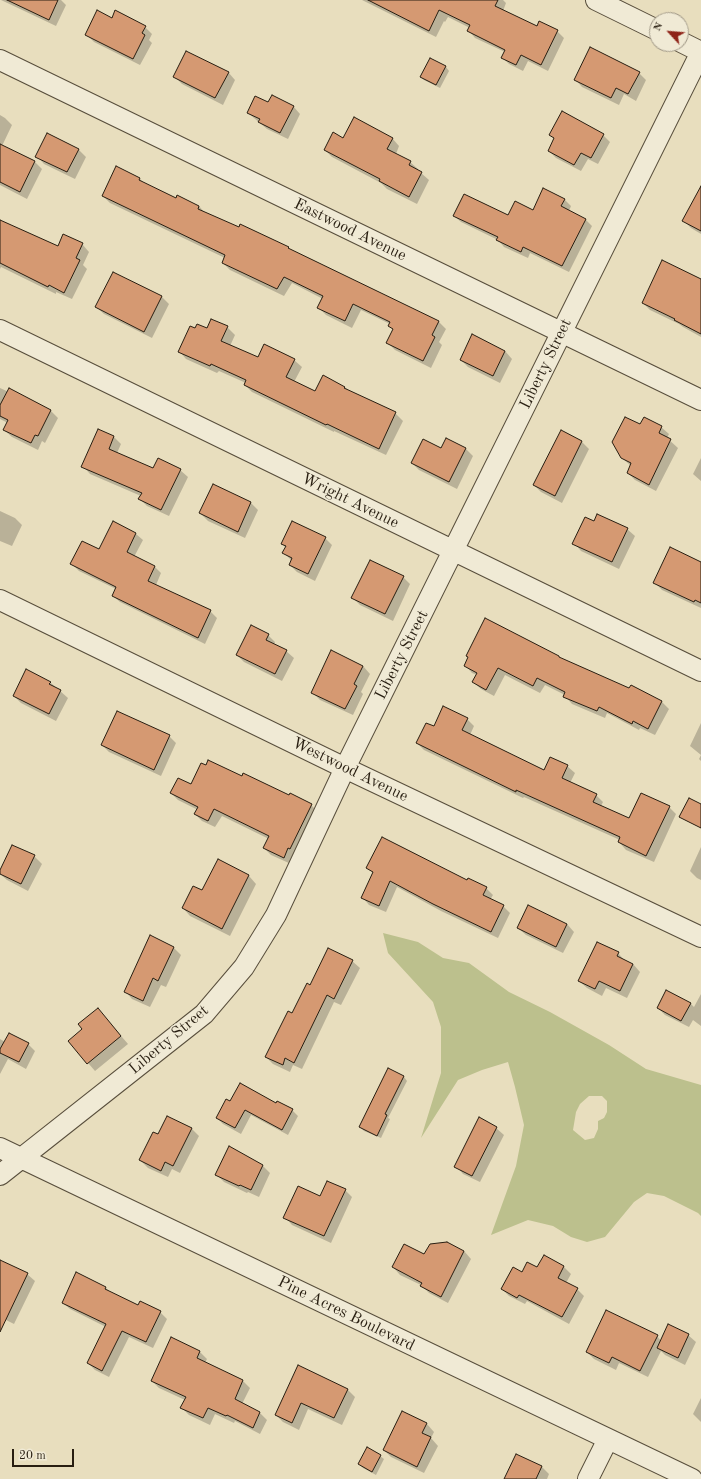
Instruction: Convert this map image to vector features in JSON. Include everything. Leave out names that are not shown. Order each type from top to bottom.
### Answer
[{"type":"street","points":[[596,0],[649,26]]},
{"type":"street","points":[[689,46],[701,52]]},
{"type":"street","name":"Liberty Street","points":[[0,1175],[204,1014],[244,967],[276,915],[345,768],[454,552],[701,52]]},
{"type":"street","name":"Eastwood Avenue","points":[[0,60],[701,400]]},
{"type":"street","name":"Wright Avenue","points":[[0,330],[701,671]]},
{"type":"street","name":"Westwood Avenue","points":[[0,600],[345,768],[701,937]]},
{"type":"street","name":"Pine Acres Boulevard","points":[[0,1148],[692,1479]]},
{"type":"street","points":[[588,1479],[608,1439]]},
{"type":"green space","points":[[383,933],[418,942],[443,958],[469,963],[509,992],[550,1012],[609,1045],[646,1069],[701,1085],[701,1216],[698,1213],[664,1196],[647,1193],[634,1202],[605,1237],[587,1242],[571,1237],[553,1226],[528,1220],[491,1235],[516,1166],[524,1125],[508,1062],[482,1070],[458,1080],[421,1138],[441,1073],[441,1027],[433,1002],[388,953]],"holes":[[[589,1096],[602,1096],[607,1101],[607,1112],[604,1118],[598,1121],[598,1129],[594,1138],[585,1140],[573,1130],[576,1112],[580,1104]]]},
{"type":"building","points":[[7,0],[58,0],[49,20]]},
{"type":"building","points":[[368,0],[498,0],[495,6],[537,26],[539,21],[558,30],[541,65],[521,55],[516,65],[501,58],[505,50],[467,31],[470,25],[439,10],[429,31]]},
{"type":"building","points":[[97,10],[112,18],[115,10],[146,26],[142,33],[145,35],[133,59],[85,35]]},
{"type":"building","points":[[590,47],[640,72],[628,94],[616,88],[611,98],[574,80]]},
{"type":"building","points":[[186,51],[229,72],[215,98],[173,77]]},
{"type":"building","points":[[430,58],[446,66],[436,85],[420,77]]},
{"type":"building","points":[[272,95],[294,106],[280,133],[258,122],[260,119],[247,113],[255,96],[268,102]]},
{"type":"building","points":[[562,111],[604,134],[591,158],[581,153],[574,165],[548,151],[554,138],[549,135]]},
{"type":"building","points":[[354,117],[393,138],[387,149],[411,161],[409,165],[422,172],[409,197],[379,181],[380,179],[324,150],[333,132],[343,138]]},
{"type":"building","points":[[47,133],[79,149],[67,172],[35,157]]},
{"type":"building","points":[[0,144],[35,161],[20,192],[0,182]]},
{"type":"building","points":[[116,166],[140,178],[139,180],[176,198],[177,195],[199,206],[198,209],[239,227],[240,224],[439,321],[432,335],[435,337],[423,361],[386,343],[393,329],[388,326],[390,322],[353,304],[345,321],[317,308],[323,296],[284,277],[277,289],[222,263],[225,255],[102,196]]},
{"type":"building","points":[[701,186],[701,231],[682,221]]},
{"type":"building","points":[[543,188],[565,199],[561,206],[586,219],[562,266],[523,247],[521,252],[496,240],[498,237],[453,216],[464,194],[508,215],[515,201],[533,210]]},
{"type":"building","points":[[0,220],[58,246],[63,234],[83,243],[76,258],[80,260],[64,293],[49,285],[48,287],[0,263]]},
{"type":"building","points":[[662,260],[701,279],[701,334],[642,303]]},
{"type":"building","points":[[113,272],[162,296],[144,332],[95,307]]},
{"type":"building","points":[[211,319],[228,326],[221,341],[258,357],[264,344],[295,359],[286,377],[315,391],[323,375],[345,387],[344,388],[396,412],[379,449],[244,385],[246,380],[211,364],[210,366],[178,352],[190,326],[195,328],[197,324],[207,328]]},
{"type":"building","points":[[472,334],[505,351],[493,376],[460,360]]},
{"type":"building","points":[[9,388],[51,410],[38,436],[35,435],[31,443],[3,430],[8,420],[0,416],[0,405]]},
{"type":"building","points":[[625,417],[640,424],[644,417],[662,426],[659,433],[671,439],[649,485],[627,473],[631,463],[621,458],[612,442]]},
{"type":"building","points":[[98,429],[114,436],[109,449],[153,468],[158,458],[181,469],[161,510],[138,499],[142,493],[81,467]]},
{"type":"building","points":[[561,430],[582,441],[555,496],[533,485]]},
{"type":"building","points":[[446,438],[466,448],[449,482],[411,463],[423,439],[441,448]]},
{"type":"building","points":[[213,484],[251,502],[238,532],[199,513]]},
{"type":"building","points":[[597,514],[628,528],[612,562],[572,544],[585,517],[594,521]]},
{"type":"building","points":[[113,521],[136,533],[127,552],[155,566],[148,581],[211,610],[198,638],[112,596],[116,587],[70,564],[82,541],[99,549]]},
{"type":"building","points":[[292,521],[326,537],[308,574],[289,565],[292,558],[282,553],[286,546],[281,544]]},
{"type":"building","points":[[670,547],[701,562],[701,603],[695,600],[694,602],[653,583]]},
{"type":"building","points":[[370,560],[404,576],[385,614],[351,598]]},
{"type":"building","points":[[485,618],[559,657],[629,688],[631,685],[662,701],[648,729],[633,721],[632,724],[599,707],[597,711],[563,697],[565,692],[537,678],[533,686],[498,668],[486,690],[472,682],[477,673],[464,666],[468,657],[466,656]]},
{"type":"building","points":[[251,625],[269,634],[266,640],[287,650],[275,674],[236,655]]},
{"type":"building","points":[[331,650],[363,666],[354,684],[357,686],[345,709],[311,693]]},
{"type":"building","points":[[26,669],[51,682],[49,684],[61,690],[49,714],[13,696]]},
{"type":"building","points":[[443,706],[468,718],[462,730],[544,770],[550,757],[568,765],[562,778],[597,794],[593,802],[629,818],[641,793],[670,806],[646,856],[618,842],[620,837],[516,790],[516,792],[416,743],[426,723],[434,726]]},
{"type":"building","points":[[117,711],[170,735],[154,770],[101,745]]},
{"type":"building","points":[[208,760],[242,776],[243,773],[289,795],[290,793],[312,804],[284,858],[263,848],[269,836],[214,809],[208,821],[194,814],[198,807],[170,793],[178,778],[191,784],[201,763],[206,765]]},
{"type":"building","points":[[689,798],[701,804],[701,828],[679,817]]},
{"type":"building","points":[[382,837],[467,880],[468,878],[487,887],[483,895],[504,905],[491,932],[390,881],[379,906],[361,898],[373,872],[366,868]]},
{"type":"building","points":[[12,845],[35,855],[21,884],[0,874],[0,870]]},
{"type":"building","points":[[218,859],[249,875],[222,929],[182,908],[193,886],[202,890]]},
{"type":"building","points":[[528,905],[567,924],[556,947],[517,928]]},
{"type":"building","points":[[150,935],[174,947],[158,981],[153,978],[143,1001],[124,992]]},
{"type":"building","points":[[597,942],[619,952],[617,956],[633,964],[620,991],[599,981],[595,989],[578,981]]},
{"type":"building","points":[[328,948],[353,960],[334,999],[327,995],[294,1063],[285,1058],[283,1065],[265,1057],[288,1011],[292,1013],[307,983],[310,985]]},
{"type":"building","points":[[666,990],[691,1003],[681,1021],[657,1008]]},
{"type":"building","points":[[98,1008],[121,1036],[87,1064],[68,1041],[82,1029],[78,1024]]},
{"type":"building","points":[[9,1033],[29,1043],[19,1062],[0,1053],[0,1049]]},
{"type":"building","points":[[388,1068],[404,1076],[385,1114],[387,1115],[377,1136],[359,1127]]},
{"type":"building","points":[[240,1083],[276,1103],[277,1101],[293,1109],[282,1130],[245,1110],[235,1128],[216,1118],[226,1099],[230,1101]]},
{"type":"building","points":[[167,1116],[192,1128],[173,1166],[165,1162],[161,1171],[139,1160],[153,1132],[158,1134]]},
{"type":"building","points":[[479,1117],[497,1127],[472,1176],[454,1167]]},
{"type":"building","points":[[229,1146],[263,1165],[251,1190],[215,1175]]},
{"type":"building","points":[[327,1181],[346,1189],[324,1236],[283,1218],[298,1186],[320,1196]]},
{"type":"building","points":[[447,1242],[464,1251],[441,1297],[420,1286],[422,1283],[392,1267],[404,1244],[424,1254],[430,1244]]},
{"type":"building","points":[[544,1255],[564,1266],[558,1278],[578,1288],[562,1317],[519,1295],[517,1298],[501,1289],[513,1267],[522,1272],[527,1262],[537,1267]]},
{"type":"building","points":[[0,1260],[28,1273],[0,1332]]},
{"type":"building","points":[[76,1272],[106,1287],[105,1289],[138,1305],[140,1301],[161,1311],[146,1342],[122,1331],[102,1371],[87,1363],[106,1324],[62,1303]]},
{"type":"building","points":[[606,1310],[658,1335],[640,1371],[612,1357],[609,1363],[586,1352]]},
{"type":"building","points":[[668,1324],[689,1334],[678,1358],[657,1348]]},
{"type":"building","points":[[171,1337],[200,1351],[197,1358],[243,1380],[235,1399],[260,1412],[253,1428],[227,1415],[226,1416],[208,1408],[203,1418],[180,1408],[186,1397],[151,1381]]},
{"type":"building","points":[[298,1365],[348,1389],[334,1418],[301,1403],[292,1423],[275,1415]]},
{"type":"building","points":[[402,1411],[427,1423],[422,1433],[431,1437],[417,1467],[383,1450]]},
{"type":"building","points":[[367,1447],[381,1455],[372,1472],[358,1464]]},
{"type":"building","points":[[516,1454],[542,1466],[536,1479],[504,1479]]}]
